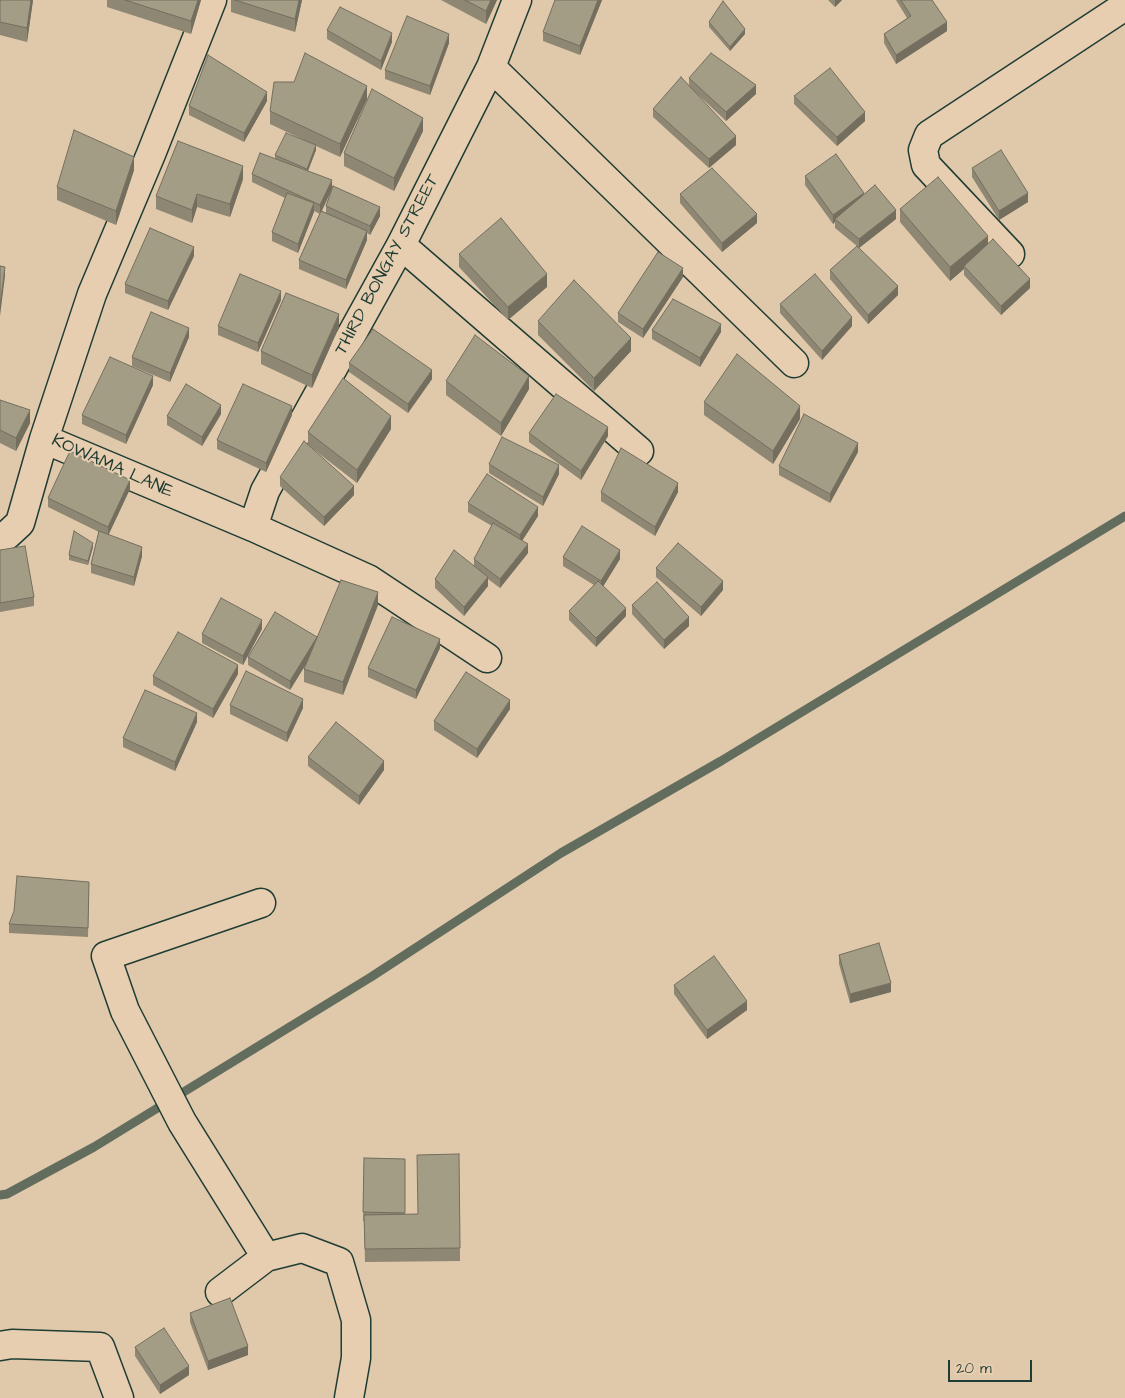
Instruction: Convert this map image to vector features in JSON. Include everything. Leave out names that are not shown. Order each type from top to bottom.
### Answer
[{"type":"street","name":"KOWAMA LANE","points":[[212,0],[151,154],[92,294],[44,439],[253,527],[368,580],[487,658]]},
{"type":"street","name":"THIRD BONGAY STREET","points":[[253,527],[265,491],[401,245],[491,67],[517,0]]},
{"type":"street","points":[[1010,254],[926,165],[923,150],[929,135],[1125,6]]},
{"type":"street","points":[[491,67],[794,363]]},
{"type":"street","points":[[401,245],[639,451]]},
{"type":"street","points":[[0,537],[7,535],[20,523],[44,439]]},
{"type":"street","points":[[261,903],[106,956],[124,1011],[182,1122],[266,1257]]},
{"type":"street","points":[[220,1292],[266,1257],[302,1248],[339,1262],[356,1320],[356,1358],[349,1398]]},
{"type":"street","points":[[0,1346],[12,1344],[100,1347],[119,1398]]},
{"type":"building","points":[[0,0],[31,0],[27,28],[0,22]]},
{"type":"building","points":[[125,0],[198,0],[191,21]]},
{"type":"building","points":[[235,0],[299,0],[295,19]]},
{"type":"building","points":[[465,0],[491,0],[486,11]]},
{"type":"building","points":[[555,0],[598,0],[580,46],[543,32]]},
{"type":"building","points":[[901,0],[932,0],[947,22],[896,55],[884,34],[911,16]]},
{"type":"building","points":[[723,1],[745,29],[730,47],[709,22]]},
{"type":"building","points":[[340,7],[392,33],[381,61],[327,30]]},
{"type":"building","points":[[407,16],[449,34],[430,86],[385,70]]},
{"type":"building","points":[[305,53],[367,86],[340,144],[270,111],[274,82],[294,82]]},
{"type":"building","points":[[711,53],[756,85],[726,112],[689,78]]},
{"type":"building","points":[[208,55],[267,92],[244,133],[189,106]]},
{"type":"building","points":[[830,68],[865,112],[837,137],[794,96]]},
{"type":"building","points":[[681,77],[736,136],[709,159],[653,109]]},
{"type":"building","points":[[372,89],[423,118],[394,178],[344,153]]},
{"type":"building","points":[[74,130],[134,157],[116,211],[57,187]]},
{"type":"building","points":[[286,133],[316,145],[307,169],[275,155]]},
{"type":"building","points":[[178,141],[243,166],[230,204],[197,194],[192,210],[156,196]]},
{"type":"building","points":[[1001,150],[1028,193],[999,211],[972,168]]},
{"type":"building","points":[[260,153],[332,180],[320,205],[252,174]]},
{"type":"building","points":[[836,154],[864,193],[833,215],[805,176]]},
{"type":"building","points":[[712,168],[757,214],[722,243],[680,194]]},
{"type":"building","points":[[938,177],[988,236],[950,267],[900,209]]},
{"type":"building","points":[[875,185],[896,210],[859,239],[835,219]]},
{"type":"building","points":[[333,186],[380,207],[370,226],[326,206]]},
{"type":"building","points":[[287,193],[314,203],[298,244],[272,232]]},
{"type":"building","points":[[321,211],[367,231],[346,280],[299,260]]},
{"type":"building","points":[[501,218],[547,274],[508,307],[459,254]]},
{"type":"building","points":[[150,228],[194,247],[168,301],[125,284]]},
{"type":"building","points":[[993,239],[1030,279],[1001,306],[964,266]]},
{"type":"building","points":[[857,246],[898,286],[868,315],[830,270]]},
{"type":"building","points":[[658,252],[683,268],[643,329],[618,313]]},
{"type":"building","points":[[0,266],[5,267],[0,307]]},
{"type":"building","points":[[240,274],[281,291],[258,343],[218,326]]},
{"type":"building","points":[[815,274],[852,317],[822,351],[780,304]]},
{"type":"building","points":[[574,280],[631,338],[594,378],[538,321]]},
{"type":"building","points":[[286,293],[339,314],[312,375],[261,351]]},
{"type":"building","points":[[673,299],[721,324],[700,358],[652,330]]},
{"type":"building","points":[[151,312],[189,328],[170,373],[132,357]]},
{"type":"building","points":[[373,329],[432,370],[408,404],[349,363]]},
{"type":"building","points":[[475,335],[529,376],[501,423],[446,381]]},
{"type":"building","points":[[737,354],[800,406],[773,451],[704,402]]},
{"type":"building","points":[[110,357],[153,376],[126,435],[82,415]]},
{"type":"building","points":[[343,378],[391,416],[357,470],[308,432]]},
{"type":"building","points":[[186,384],[221,405],[202,437],[167,416]]},
{"type":"building","points":[[243,384],[292,406],[266,463],[217,440]]},
{"type":"building","points":[[556,394],[608,427],[581,471],[529,433]]},
{"type":"building","points":[[0,400],[30,410],[16,438],[0,430]]},
{"type":"building","points":[[804,414],[858,443],[830,494],[779,466]]},
{"type":"building","points":[[502,437],[559,465],[543,497],[489,464]]},
{"type":"building","points":[[304,441],[354,486],[324,517],[280,477]]},
{"type":"building","points":[[621,448],[678,483],[655,527],[601,492]]},
{"type":"building","points":[[70,451],[130,480],[108,527],[48,498]]},
{"type":"building","points":[[487,474],[538,507],[520,535],[468,503]]},
{"type":"building","points":[[493,523],[528,544],[500,579],[474,559]]},
{"type":"building","points":[[582,526],[620,550],[601,581],[563,557]]},
{"type":"building","points":[[74,531],[93,543],[88,561],[69,555]]},
{"type":"building","points":[[99,531],[142,547],[134,577],[91,564]]},
{"type":"building","points":[[678,543],[723,581],[701,607],[656,568]]},
{"type":"building","points":[[25,546],[34,597],[0,603],[0,550]]},
{"type":"building","points":[[454,550],[488,577],[464,607],[435,579]]},
{"type":"building","points":[[341,580],[378,592],[343,682],[304,669]]},
{"type":"building","points":[[598,581],[626,608],[596,638],[569,611]]},
{"type":"building","points":[[657,582],[689,617],[664,640],[632,605]]},
{"type":"building","points":[[221,598],[262,620],[243,656],[202,634]]},
{"type":"building","points":[[275,612],[317,637],[290,681],[248,657]]},
{"type":"building","points":[[392,617],[440,639],[416,690],[368,668]]},
{"type":"building","points":[[178,632],[238,665],[213,709],[153,676]]},
{"type":"building","points":[[246,671],[303,699],[287,733],[230,705]]},
{"type":"building","points":[[466,672],[510,700],[477,749],[434,721]]},
{"type":"building","points":[[145,690],[197,713],[175,762],[123,738]]},
{"type":"building","points":[[336,722],[384,761],[359,796],[308,757]]},
{"type":"building","points":[[17,876],[89,882],[88,928],[9,924],[14,911]]},
{"type":"building","points":[[879,943],[891,983],[850,994],[839,955]]},
{"type":"building","points":[[714,956],[747,1001],[707,1030],[674,985]]},
{"type":"building","points":[[459,1154],[460,1248],[365,1249],[364,1215],[418,1214],[417,1155]]},
{"type":"building","points":[[364,1158],[405,1159],[405,1213],[363,1212]]},
{"type":"building","points":[[230,1298],[248,1346],[208,1361],[190,1313]]},
{"type":"building","points":[[164,1328],[189,1366],[160,1385],[135,1347]]},
{"type":"waterway","points":[[0,1195],[7,1194],[94,1147],[371,977],[561,853],[721,761],[1125,516]]}]
